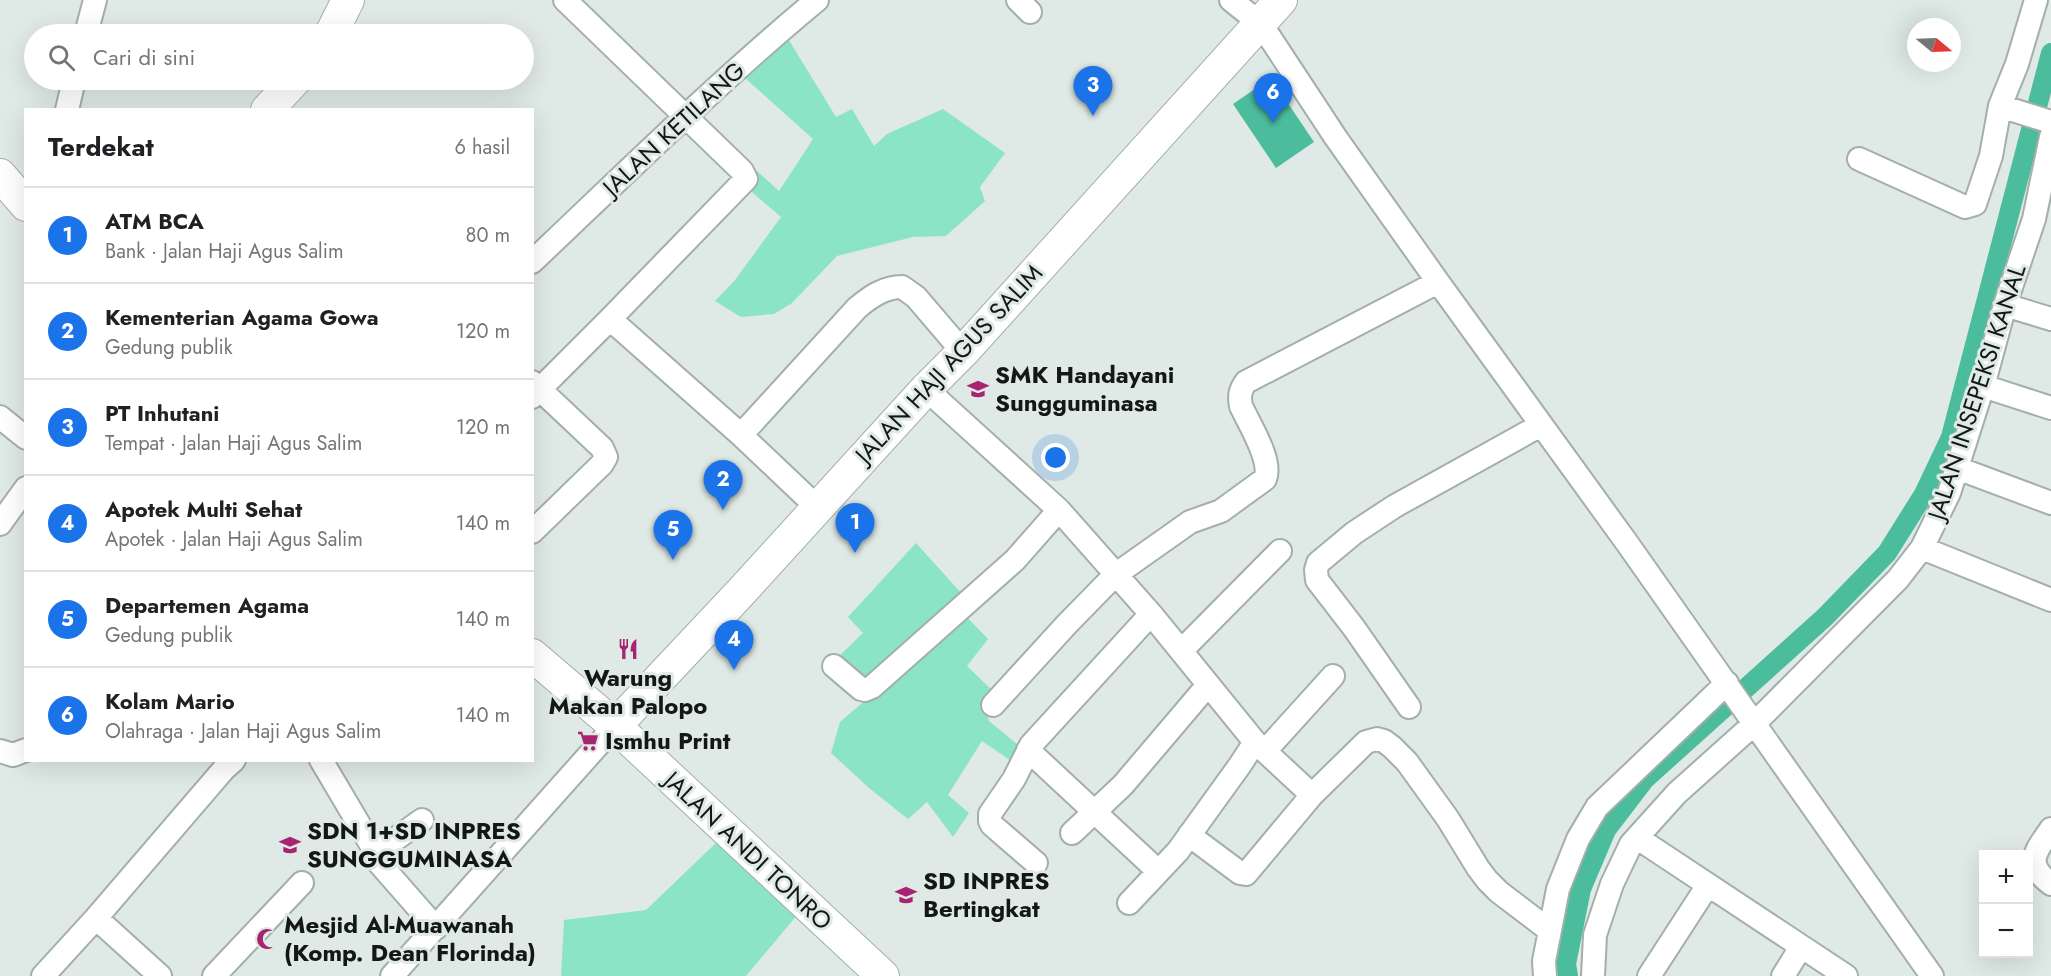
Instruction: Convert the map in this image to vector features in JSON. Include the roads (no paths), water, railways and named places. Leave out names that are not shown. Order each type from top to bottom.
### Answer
[{"type":"street","points":[[89,24],[95,0]]},
{"type":"street","points":[[336,24],[348,0]]},
{"type":"street","points":[[534,530],[602,464],[606,457],[602,448],[535,390],[610,319],[746,179],[742,171],[687,116],[565,0]]},
{"type":"street","name":"JALAN KETILANG","points":[[534,260],[687,116],[780,31],[818,0]]},
{"type":"street","points":[[1231,0],[1261,24],[1336,138],[1729,686],[1932,976]]},
{"type":"street","name":"JALAN HAJI AGUS SALIM","points":[[615,726],[926,389],[963,352],[1281,0]]},
{"type":"street","points":[[1859,159],[1965,207],[1971,207],[1978,198],[1991,156],[2035,0]]},
{"type":"street","points":[[67,108],[72,90]]},
{"type":"street","points":[[269,108],[286,90]]},
{"type":"street","points":[[2003,107],[2044,120]]},
{"type":"street","name":"JALAN INSEPEKSI KANAL","points":[[1593,976],[1595,935],[1612,884],[1631,844],[1677,793],[1751,719],[1898,579],[1922,548],[1949,493],[2006,305],[2042,221],[2051,137]]},
{"type":"street","points":[[0,174],[24,202]]},
{"type":"street","points":[[993,705],[1067,624],[1116,575],[1190,522],[1221,511],[1265,479],[1268,473],[1266,459],[1239,397],[1246,382],[1438,282]]},
{"type":"street","points":[[741,435],[857,308],[884,290],[902,287],[916,297],[963,352]]},
{"type":"street","points":[[2006,305],[2051,319]]},
{"type":"street","points":[[610,319],[741,435],[818,508]]},
{"type":"street","points":[[1983,386],[2051,408]]},
{"type":"street","points":[[926,389],[1059,510],[1151,614],[1207,686],[1260,746],[1312,795]]},
{"type":"street","points":[[0,417],[24,436]]},
{"type":"street","points":[[1409,707],[1354,628],[1317,580],[1318,563],[1354,534],[1395,506],[1541,425]]},
{"type":"street","points":[[1957,468],[2051,503]]},
{"type":"street","points":[[0,525],[24,491]]},
{"type":"street","points":[[834,666],[861,689],[872,687],[1015,560],[1059,510]]},
{"type":"street","points":[[1922,548],[2051,600]]},
{"type":"street","points":[[1181,651],[1280,551]]},
{"type":"street","points":[[1036,863],[992,825],[989,817],[1014,779],[1028,750],[1151,614]]},
{"type":"street","name":"JALAN ANDI TONRO","points":[[534,657],[615,726],[883,976]]},
{"type":"street","points":[[1129,903],[1178,851],[1240,765],[1333,676]]},
{"type":"street","points":[[1072,833],[1123,785],[1207,686]]},
{"type":"street","points":[[1545,976],[1544,961],[1558,889],[1578,839],[1597,807],[1729,686]]},
{"type":"street","points":[[392,976],[615,726]]},
{"type":"street","points":[[1190,835],[1240,873],[1246,874],[1312,795],[1366,742],[1372,739],[1384,741],[1407,762],[1448,819],[1487,880],[1498,892],[1549,930]]},
{"type":"street","points":[[1028,750],[1158,871]]},
{"type":"street","points":[[0,751],[9,755],[24,751]]},
{"type":"street","points":[[43,976],[232,762]]},
{"type":"street","points":[[322,762],[376,853],[379,863],[436,928]]},
{"type":"street","points":[[376,853],[422,820]]},
{"type":"street","points":[[2051,829],[2033,860],[2035,870],[2051,884]]},
{"type":"street","points":[[1642,841],[1846,976]]},
{"type":"street","points":[[214,976],[302,883]]},
{"type":"street","points":[[1649,976],[1708,885]]},
{"type":"street","points":[[96,918],[160,976]]},
{"type":"street","points":[[1783,976],[1801,947]]},
{"type":"waterway","points":[[1568,976],[1566,964],[1581,889],[1606,830],[1645,779],[1825,617],[1887,553],[1924,494],[1951,437],[2051,53]]},
{"type":"place","name":"PT Inhutani","points":[[1093,116]]},
{"type":"place","name":"Kolam Mario","points":[[1273,123]]},
{"type":"place","name":"SMK Handayani Sungguminasa","points":[[978,389]]},
{"type":"place","name":"Kementerian Agama Gowa","points":[[723,510]]},
{"type":"place","name":"ATM BCA","points":[[855,553]]},
{"type":"place","name":"Departemen Agama","points":[[673,560]]},
{"type":"place","name":"Warung Makan Palopo","points":[[628,649]]},
{"type":"place","name":"Apotek Multi Sehat","points":[[734,670]]},
{"type":"place","name":"Ismhu Print","points":[[588,741]]},
{"type":"place","name":"SDN 1+SD INPRES SUNGGUMINASA","points":[[290,845]]},
{"type":"place","name":"SD INPRES Bertingkat","points":[[906,895]]},
{"type":"place","name":"Mesjid Al-Muawanah (Komp. Dean Florinda)","points":[[267,939]]}]
